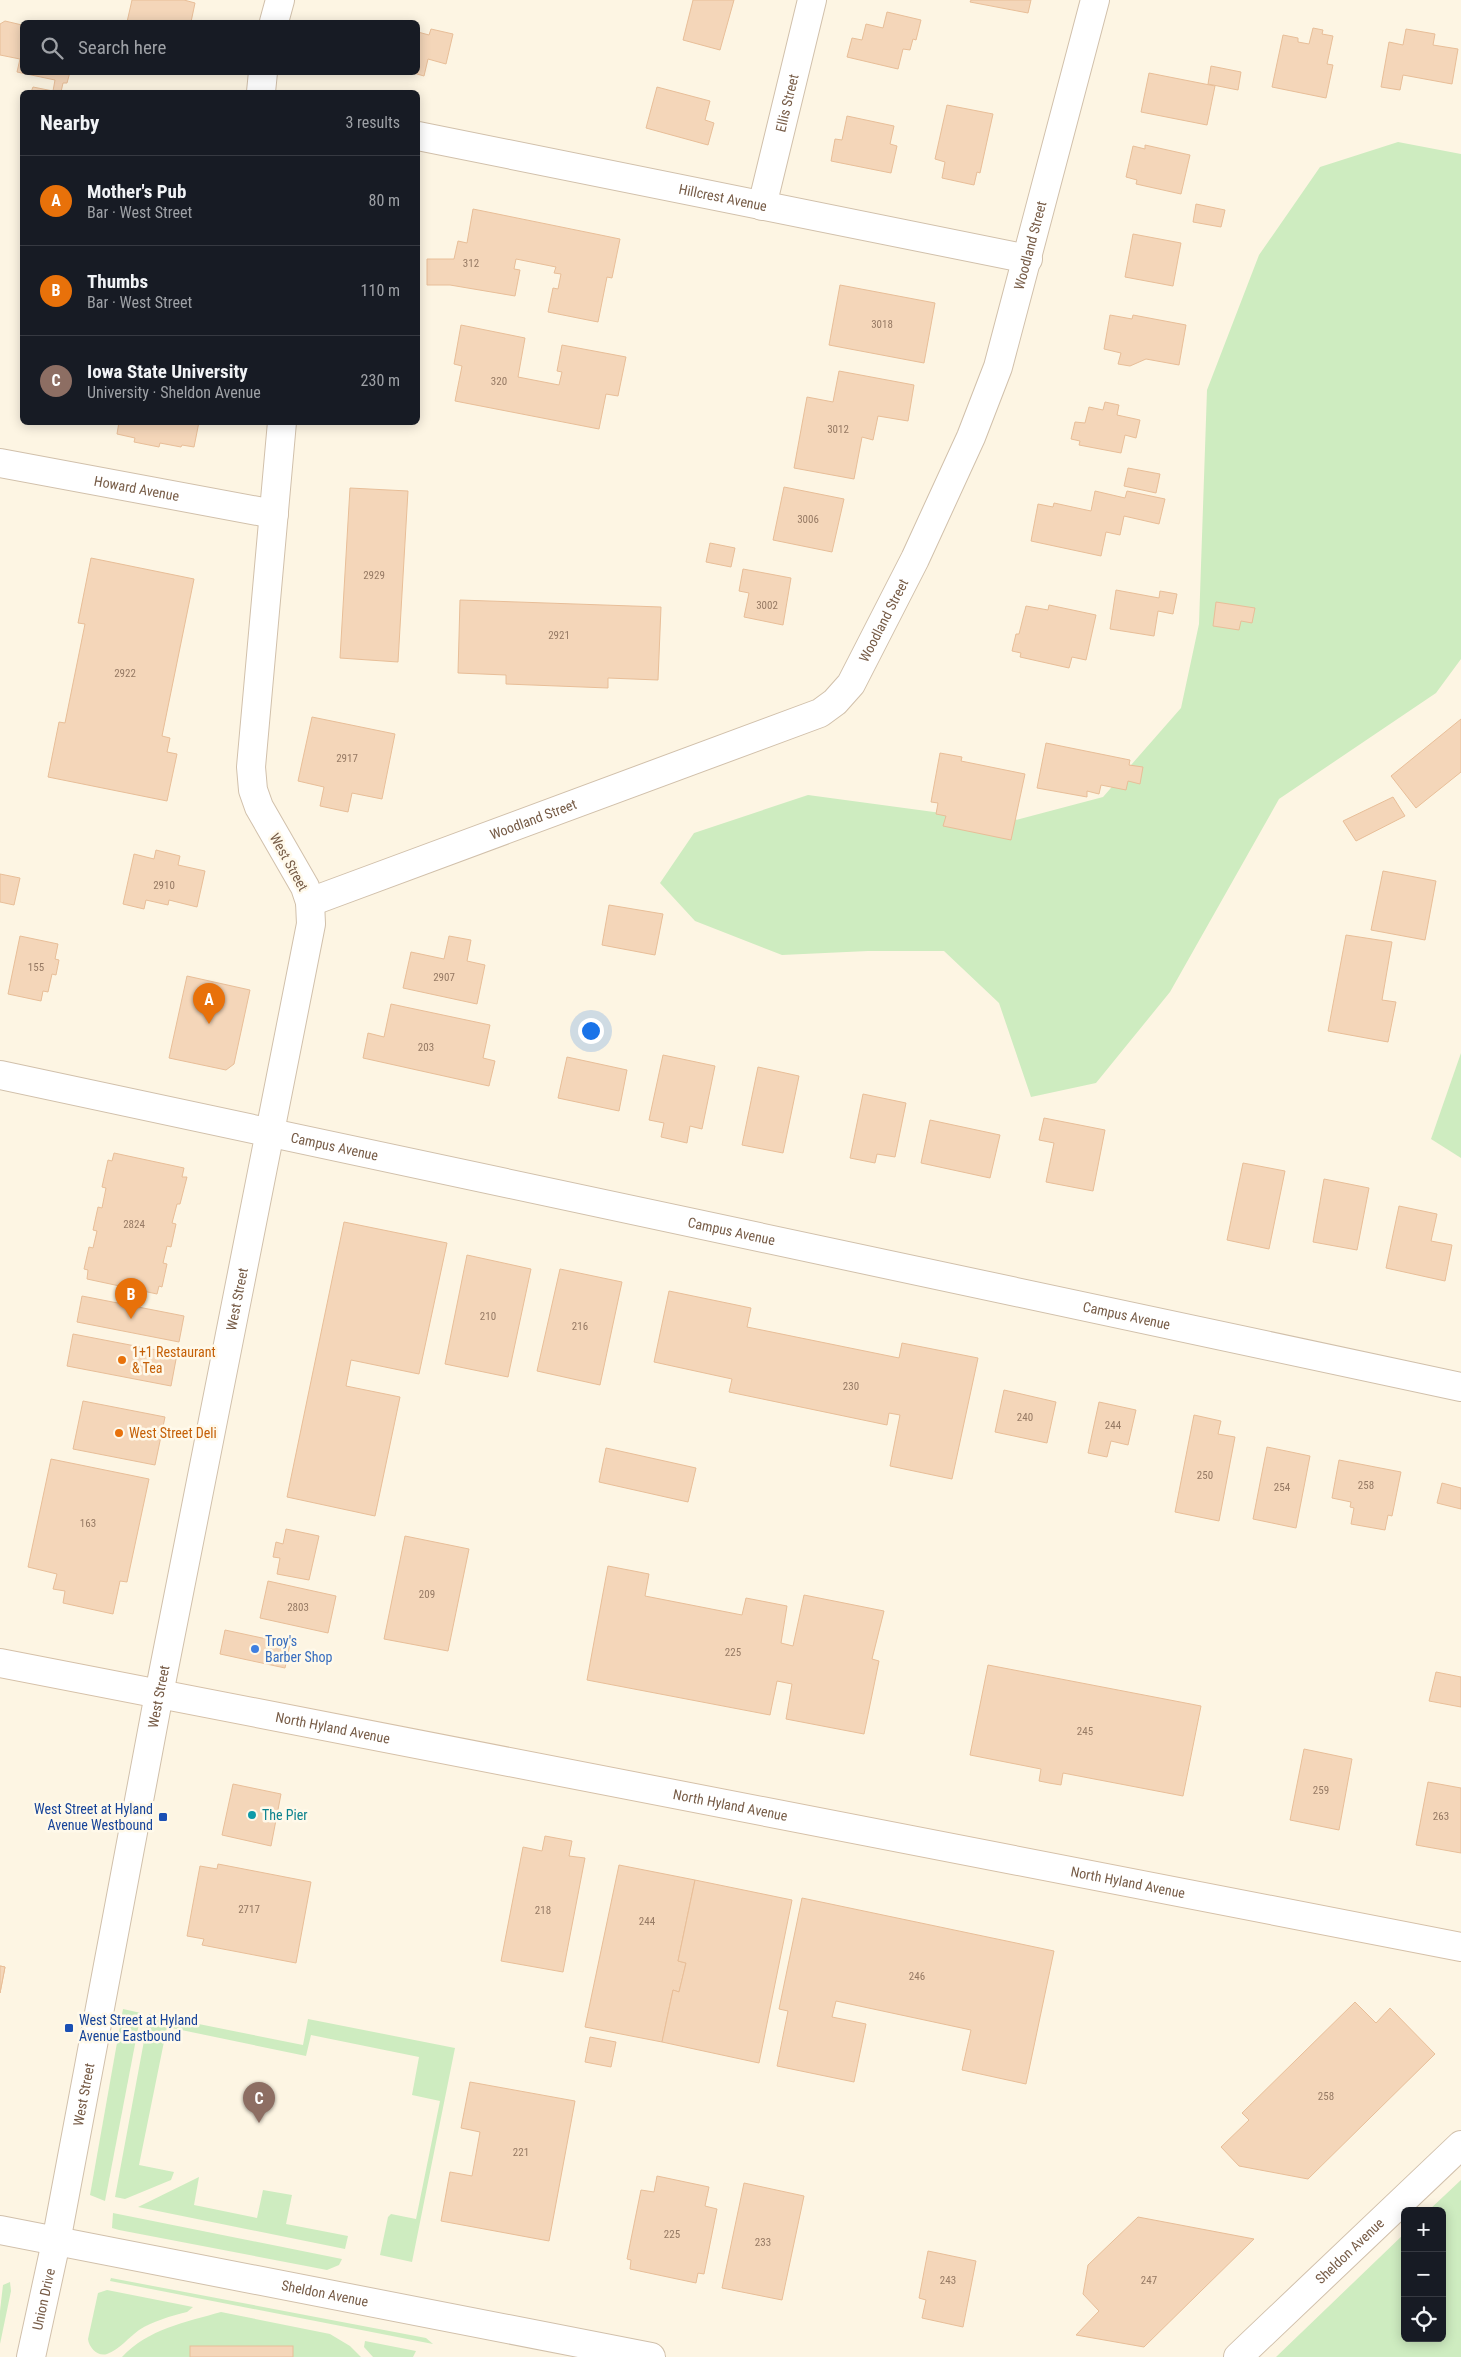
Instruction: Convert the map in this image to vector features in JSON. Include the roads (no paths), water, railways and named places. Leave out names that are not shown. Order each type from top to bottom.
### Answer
[{"type":"street","points":[[275,20],[280,0]]},
{"type":"street","name":"Ellis Street","points":[[762,206],[812,0]]},
{"type":"street","name":"Woodland Street","points":[[310,902],[820,713],[835,702],[851,684],[915,559],[971,437],[998,367],[1095,0]]},
{"type":"street","points":[[261,90],[263,75]]},
{"type":"street","name":"Hillcrest Avenue","points":[[420,136],[1028,258]]},
{"type":"street","name":"West Street","points":[[56,2242],[158,1694],[311,924],[310,902],[297,872],[259,807],[253,790],[251,767],[282,425]]},
{"type":"street","name":"Howard Avenue","points":[[0,463],[274,514]]},
{"type":"street","name":"Campus Avenue","points":[[0,1075],[1461,1387]]},
{"type":"street","name":"North Hyland Avenue","points":[[0,1663],[1461,1947]]},
{"type":"street","name":"Sheldon Avenue","points":[[1238,2357],[1461,2145]]},
{"type":"street","name":"Sheldon Avenue","points":[[0,2230],[652,2357]]},
{"type":"street","name":"Union Drive","points":[[31,2357],[56,2242]]},
{"type":"place","name":"Mother's Pub","points":[[209,1024]]},
{"type":"place","name":"Thumbs","points":[[131,1319]]},
{"type":"place","name":"1+1 Restaurant & Tea","points":[[122,1360]]},
{"type":"place","name":"West Street Deli","points":[[119,1433]]},
{"type":"place","name":"Troy's Barber Shop","points":[[255,1649]]},
{"type":"place","name":"The Pier","points":[[252,1815]]},
{"type":"place","name":"West Street at Hyland Avenue Westbound","points":[[163,1817]]},
{"type":"place","name":"West Street at Hyland Avenue Eastbound","points":[[69,2028]]},
{"type":"place","name":"Iowa State University","points":[[259,2123]]}]
